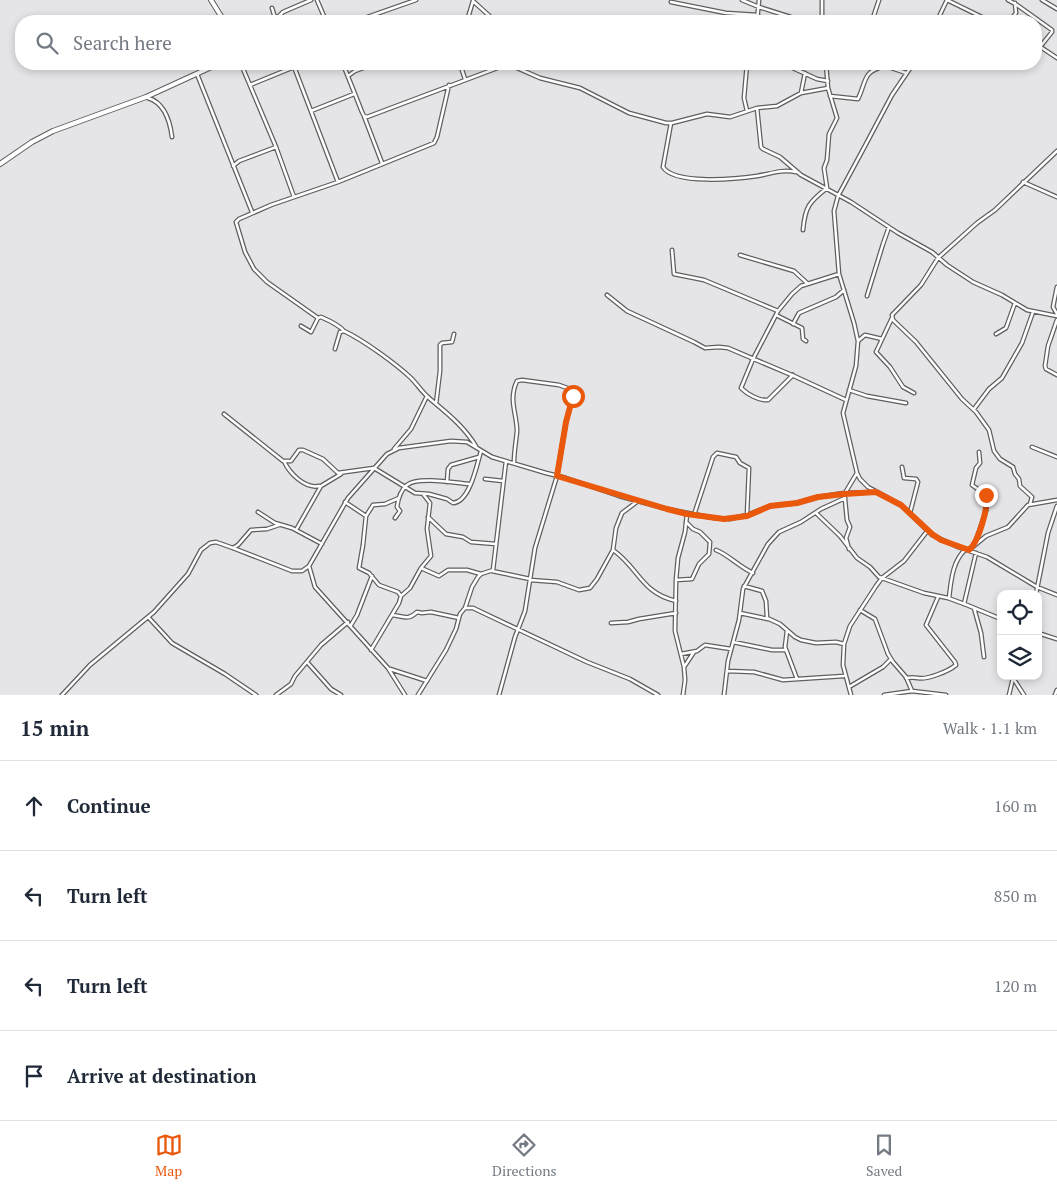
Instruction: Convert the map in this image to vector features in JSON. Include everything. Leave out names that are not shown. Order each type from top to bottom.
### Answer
[{"type":"street","points":[[211,0],[220,15]]},
{"type":"street","points":[[280,15],[283,12],[311,0]]},
{"type":"street","points":[[317,0],[323,15]]},
{"type":"street","points":[[373,15],[416,0]]},
{"type":"street","points":[[742,0],[784,15]]},
{"type":"street","points":[[671,2],[726,13],[758,15],[759,0]]},
{"type":"street","points":[[822,0],[822,15]]},
{"type":"street","points":[[874,15],[879,0]]},
{"type":"street","points":[[939,15],[947,0],[978,15]]},
{"type":"street","points":[[1008,0],[1031,15]]},
{"type":"street","points":[[1042,0],[1057,9]]},
{"type":"street","points":[[469,15],[473,1],[489,15]]},
{"type":"street","points":[[1014,15],[1015,4]]},
{"type":"street","points":[[272,8],[274,15]]},
{"type":"street","points":[[1042,23],[1052,30],[1042,44]]},
{"type":"street","points":[[1042,48],[1057,58]]},
{"type":"street","points":[[0,164],[32,142],[53,131],[146,97],[205,70]]},
{"type":"street","points":[[244,70],[276,147],[294,197]]},
{"type":"street","points":[[250,85],[282,70]]},
{"type":"street","points":[[295,70],[338,182]]},
{"type":"street","points":[[346,70],[382,163]]},
{"type":"street","points":[[348,76],[358,70]]},
{"type":"street","points":[[463,70],[466,78]]},
{"type":"street","points":[[364,116],[370,117],[490,70]]},
{"type":"street","points":[[523,70],[540,78],[580,88],[629,113],[654,121],[671,123],[705,114],[727,117],[757,108],[777,106],[801,93],[828,88]]},
{"type":"street","points":[[746,70],[744,98],[748,111]]},
{"type":"street","points":[[798,70],[817,79],[828,81]]},
{"type":"street","points":[[827,70],[828,88],[837,116],[829,134],[824,168],[827,188]]},
{"type":"street","points":[[830,96],[858,99],[864,81],[870,71],[873,70]]},
{"type":"street","points":[[897,70],[906,73]]},
{"type":"street","points":[[908,70],[892,95],[838,196],[834,211],[839,274],[858,341],[856,366],[843,410],[857,473],[862,481],[876,492],[893,500],[941,540],[996,562],[1037,587],[1057,595]]},
{"type":"street","points":[[801,93],[805,73]]},
{"type":"street","points":[[197,74],[252,212]]},
{"type":"street","points":[[224,414],[283,460],[290,472],[305,484],[313,487],[321,486],[342,473],[374,468],[414,492],[448,499],[455,504],[460,501],[476,474],[480,450],[468,433],[427,396],[406,373],[339,326],[322,317],[318,318],[267,282],[250,265],[236,223],[239,218],[252,212],[338,182],[436,142],[449,85]]},
{"type":"street","points":[[311,111],[354,94]]},
{"type":"street","points":[[146,97],[161,104],[171,127],[172,137]]},
{"type":"street","points":[[757,108],[762,148],[780,157],[797,172],[860,207],[889,228],[932,252],[973,282],[1033,312],[1057,315],[1054,306],[1057,287]]},
{"type":"street","points":[[671,123],[663,167],[665,171],[673,175],[700,179],[727,179],[756,177],[787,170],[797,172]]},
{"type":"street","points":[[233,166],[239,160],[276,147]]},
{"type":"street","points":[[914,393],[903,387],[890,367],[876,352],[893,313],[921,285],[938,258],[977,222],[995,210],[1057,152]]},
{"type":"street","points":[[1023,182],[1057,198]]},
{"type":"street","points":[[803,230],[804,215],[807,209],[814,198],[827,188]]},
{"type":"street","points":[[867,296],[882,244],[889,228]]},
{"type":"street","points":[[672,250],[675,274],[704,280],[778,311]]},
{"type":"street","points":[[740,255],[795,271],[807,284]]},
{"type":"street","points":[[793,376],[768,400],[756,397],[741,388],[778,311],[792,294],[807,284],[839,274]]},
{"type":"street","points":[[793,324],[799,313],[836,297],[844,290]]},
{"type":"street","points":[[608,295],[627,311],[705,348],[724,347],[846,400]]},
{"type":"street","points":[[996,334],[1006,328],[1015,303]]},
{"type":"street","points":[[974,409],[988,391],[1002,378],[1022,343],[1033,312]]},
{"type":"street","points":[[776,316],[802,329],[803,338],[806,342]]},
{"type":"street","points":[[301,326],[311,332],[318,318]]},
{"type":"street","points":[[892,318],[916,342],[958,393],[974,409],[989,430],[994,452],[1000,459],[1013,467],[1015,474],[1020,479],[1020,486],[1032,497],[1030,504],[1008,527],[988,535],[959,556],[948,598]]},
{"type":"street","points":[[1057,320],[1048,346],[1045,366],[1046,369],[1057,375]]},
{"type":"street","points":[[335,350],[340,332],[344,331]]},
{"type":"street","points":[[436,404],[440,371],[440,345],[452,342],[454,334]]},
{"type":"street","points":[[858,341],[866,335],[882,339]]},
{"type":"street","points":[[499,695],[525,611],[535,548],[557,476],[566,422],[573,395],[570,389],[522,380],[517,381],[514,387],[513,403],[517,432],[514,463]]},
{"type":"street","points":[[849,390],[867,396],[906,403]]},
{"type":"street","points":[[62,695],[90,665],[149,618],[188,574],[201,550],[207,545],[213,542],[292,571],[302,571],[309,566],[345,502],[374,468],[402,442],[411,429],[427,396]]},
{"type":"street","points":[[393,450],[460,441],[467,442],[506,461],[619,496],[687,514],[724,519],[747,516],[778,505],[797,503],[818,497],[876,492]]},
{"type":"street","points":[[1032,447],[1057,457]]},
{"type":"street","points":[[283,460],[291,461],[298,451],[302,450],[323,459],[338,473],[342,473]]},
{"type":"street","points":[[974,546],[987,504],[986,495],[972,485],[976,468],[980,463],[979,452]]},
{"type":"street","points":[[694,515],[713,457],[718,453],[736,457],[740,463],[749,468],[747,516]]},
{"type":"street","points":[[446,482],[448,468],[451,465],[479,457]]},
{"type":"street","points":[[492,571],[506,461]]},
{"type":"street","points":[[902,467],[905,478],[916,479],[918,482],[910,513]]},
{"type":"street","points":[[850,550],[846,538],[850,527],[847,520],[844,494],[857,473]]},
{"type":"street","points":[[485,479],[495,482],[504,481]]},
{"type":"street","points":[[396,518],[400,511],[397,507],[399,498],[405,486],[410,483],[425,480],[470,484]]},
{"type":"street","points":[[296,530],[321,486]]},
{"type":"street","points":[[371,650],[399,603],[401,596],[410,588],[421,568],[431,556],[427,529],[430,503],[422,494]]},
{"type":"street","points":[[399,498],[385,504],[373,505],[366,516],[363,545],[358,566],[368,572],[379,585],[398,592],[401,596]]},
{"type":"street","points":[[724,695],[727,670],[744,586],[768,544],[775,534],[845,498]]},
{"type":"street","points":[[421,568],[438,576],[448,570],[467,570],[481,574],[492,571],[544,582],[557,582],[579,590],[590,588],[597,580],[613,550],[616,529],[622,513],[639,500]]},
{"type":"street","points":[[1030,504],[1041,504],[1057,500]]},
{"type":"street","points":[[345,502],[366,516]]},
{"type":"street","points":[[1037,590],[1048,533],[1057,506]]},
{"type":"street","points":[[258,512],[279,525],[296,530],[322,544]]},
{"type":"street","points":[[816,513],[840,536],[850,550],[882,578],[894,584],[948,598],[997,617]]},
{"type":"street","points":[[682,695],[685,680],[684,667],[675,631],[676,580],[678,558],[687,514]]},
{"type":"street","points":[[428,517],[447,534],[462,537],[471,542],[496,544]]},
{"type":"street","points":[[676,580],[692,578],[699,564],[709,554],[710,542],[686,522]]},
{"type":"street","points":[[232,548],[238,545],[251,530],[267,529],[279,525]]},
{"type":"street","points":[[851,695],[843,665],[844,644],[850,626],[882,578],[904,561],[928,530]]},
{"type":"street","points":[[613,550],[620,555],[654,593],[676,601]]},
{"type":"street","points":[[716,550],[724,553],[741,568],[753,573]]},
{"type":"street","points":[[964,604],[976,553]]},
{"type":"street","points":[[309,566],[315,587],[388,668],[405,695]]},
{"type":"street","points":[[418,695],[446,650],[456,630],[472,587],[481,574]]},
{"type":"street","points":[[350,626],[357,615],[372,576]]},
{"type":"street","points":[[744,586],[763,592],[768,619]]},
{"type":"street","points":[[906,678],[914,676],[919,678],[936,674],[956,665],[926,626],[938,596]]},
{"type":"street","points":[[465,608],[473,608],[600,668],[630,679],[658,695]]},
{"type":"street","points":[[974,608],[981,632],[984,657]]},
{"type":"street","points":[[860,610],[875,619],[891,659],[906,678],[912,690]]},
{"type":"street","points":[[392,615],[406,618],[412,617],[417,612],[431,612],[459,618]]},
{"type":"street","points":[[611,624],[676,613]]},
{"type":"street","points":[[740,613],[768,619],[780,624],[798,639],[810,642],[836,642],[844,644]]},
{"type":"street","points":[[149,618],[172,643],[225,674],[256,695]]},
{"type":"street","points":[[276,695],[291,684],[295,676],[322,645],[348,622]]},
{"type":"street","points":[[787,631],[786,650],[796,679]]},
{"type":"street","points":[[1042,634],[1057,639]]},
{"type":"street","points":[[734,642],[772,650],[786,650]]},
{"type":"street","points":[[681,654],[694,652],[705,645],[731,649]]},
{"type":"street","points":[[684,667],[694,652]]},
{"type":"street","points":[[848,687],[883,666],[891,659]]},
{"type":"street","points":[[307,662],[331,689],[340,695]]},
{"type":"street","points":[[388,668],[428,681]]},
{"type":"street","points":[[727,670],[754,672],[783,680],[845,676]]},
{"type":"street","points":[[1009,695],[1013,680]]},
{"type":"street","points":[[1016,680],[1024,695]]},
{"type":"street","points":[[884,695],[912,690],[946,695]]},
{"type":"street","points":[[1055,695],[1057,690]]},
{"type":"street","points":[[916,691],[917,695]]},
{"type":"route","points":[[573,396],[560,449],[557,476],[619,496],[687,514],[730,519],[747,516],[770,506],[797,503],[818,497],[876,492],[901,505],[941,540],[969,550],[974,546],[986,511],[986,495]]}]
